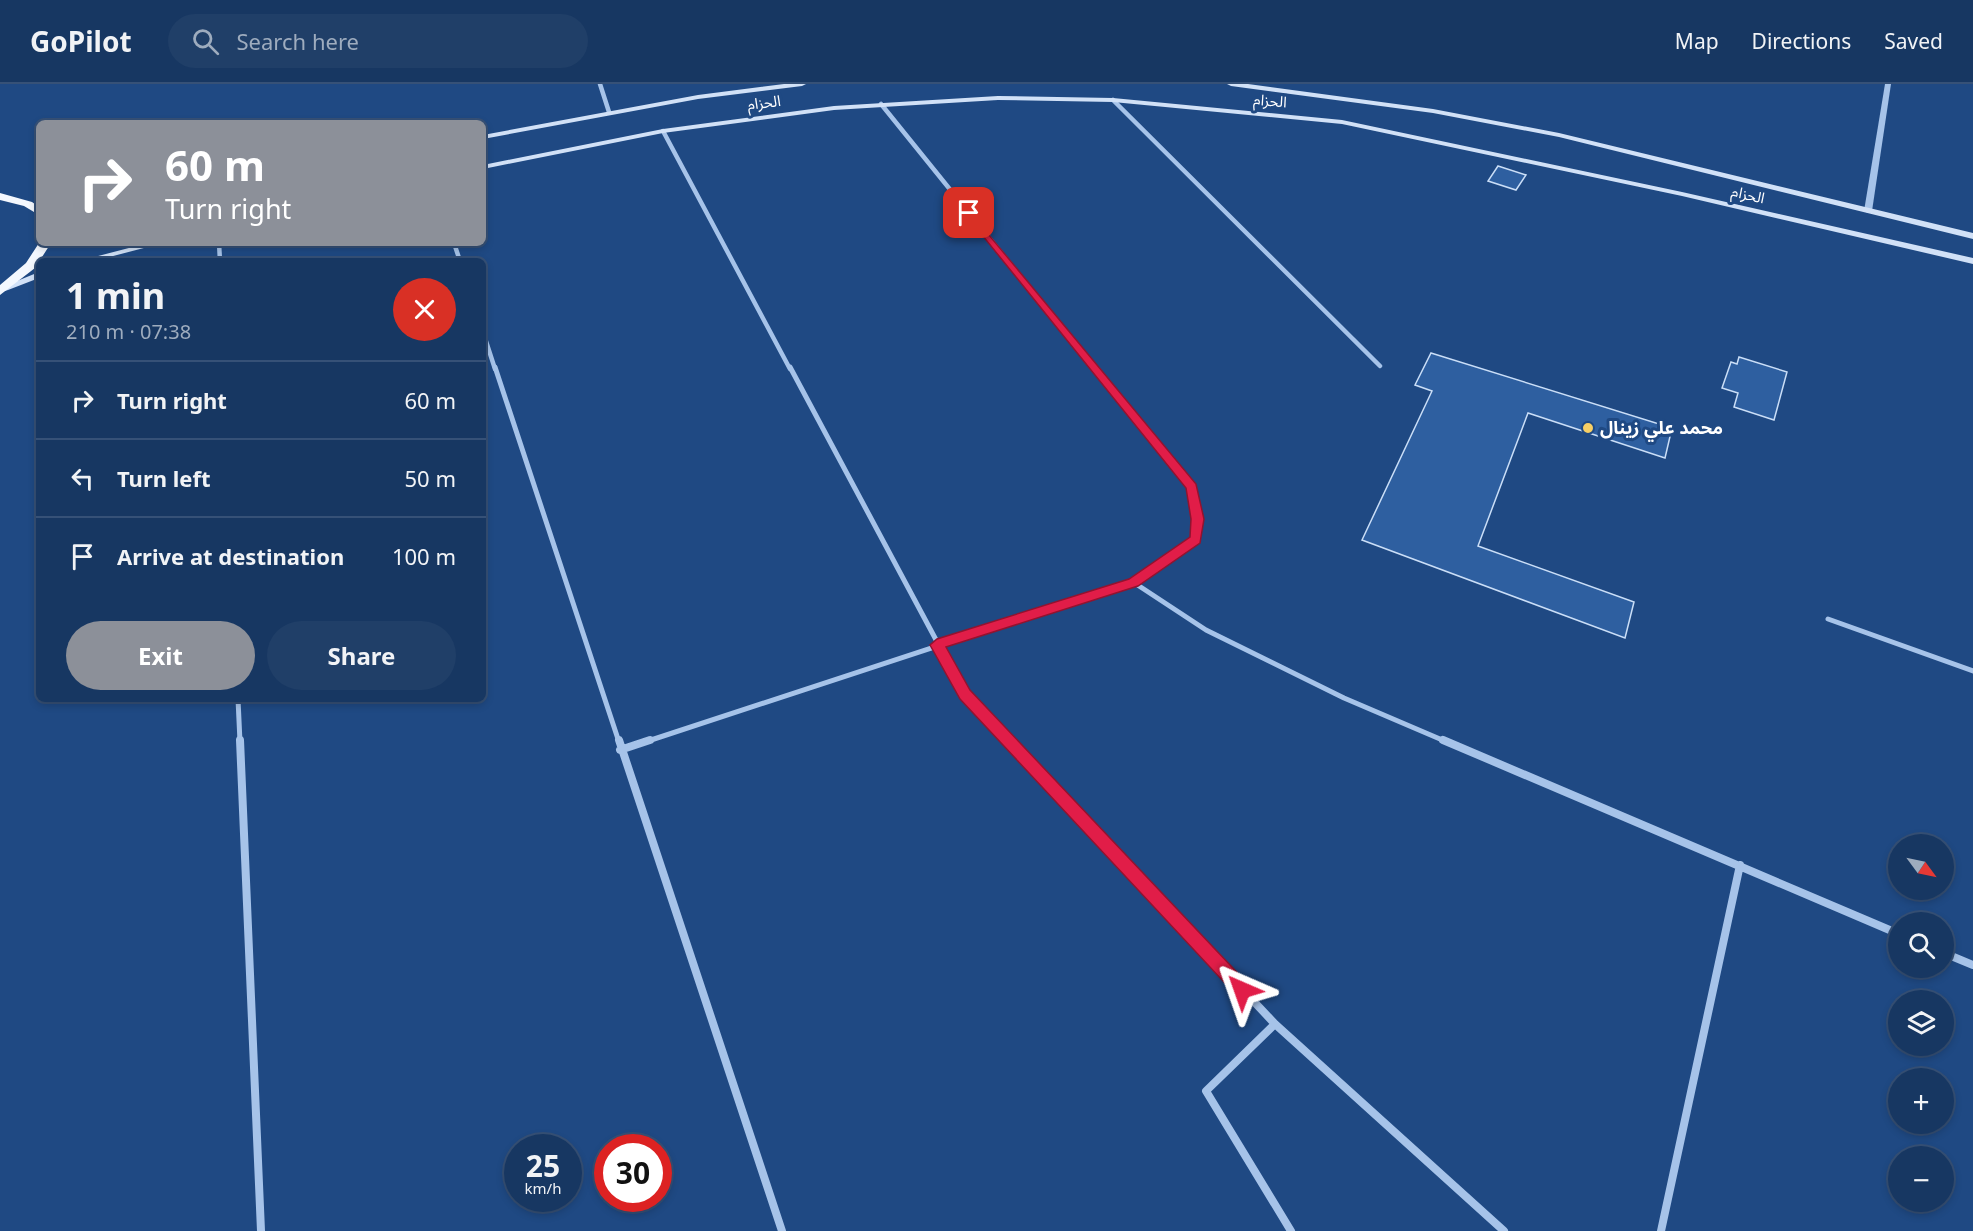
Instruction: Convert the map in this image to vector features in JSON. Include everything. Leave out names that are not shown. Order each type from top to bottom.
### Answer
[{"type":"highway","points":[[0,195],[34,205]]},
{"type":"highway","points":[[3,290],[31,265],[43,246]]},
{"type":"main road","name":"الحزام","points":[[486,136],[698,97],[802,84]]},
{"type":"main road","name":"الحزام","points":[[1232,84],[1477,118],[1559,135],[1973,236]]},
{"type":"main road","name":"الحزام","points":[[486,166],[663,131],[786,113],[881,104],[998,98],[1113,100],[1342,122],[1682,194],[1973,261]]},
{"type":"main road","points":[[96,258],[146,246]]},
{"type":"main road","points":[[3,290],[36,276]]},
{"type":"street","points":[[600,84],[609,112]]},
{"type":"street","points":[[1868,211],[1888,84]]},
{"type":"street","points":[[1113,100],[1380,366]]},
{"type":"street","points":[[620,750],[1133,582],[1196,539],[1197,519],[1191,487],[881,104]]},
{"type":"street","points":[[663,131],[965,694],[1275,1024],[1504,1231]]},
{"type":"street","points":[[486,341],[620,750],[782,1231]]},
{"type":"street","points":[[1133,582],[1206,630],[1344,698],[1888,929]]},
{"type":"street","points":[[1828,620],[1973,671]]},
{"type":"street","points":[[238,702],[261,1231]]},
{"type":"street","points":[[1661,1231],[1740,865]]},
{"type":"street","points":[[1954,957],[1973,965]]},
{"type":"street","points":[[1275,1024],[1206,1091],[1291,1231]]},
{"type":"building","points":[[1498,166],[1526,175],[1516,190],[1488,181]]},
{"type":"building","points":[[1431,353],[1672,428],[1665,458],[1528,413],[1478,546],[1634,602],[1625,638],[1362,540],[1432,391],[1415,385]]},
{"type":"building","points":[[1739,357],[1787,372],[1774,420],[1734,407],[1738,393],[1722,388],[1731,362],[1737,364]]},
{"type":"place","name":"محمد علي زينال","points":[[1588,428]]},
{"type":"route","points":[[969,213],[1191,487],[1197,519],[1196,539],[1133,582],[937,645],[965,694],[1242,990]]}]
